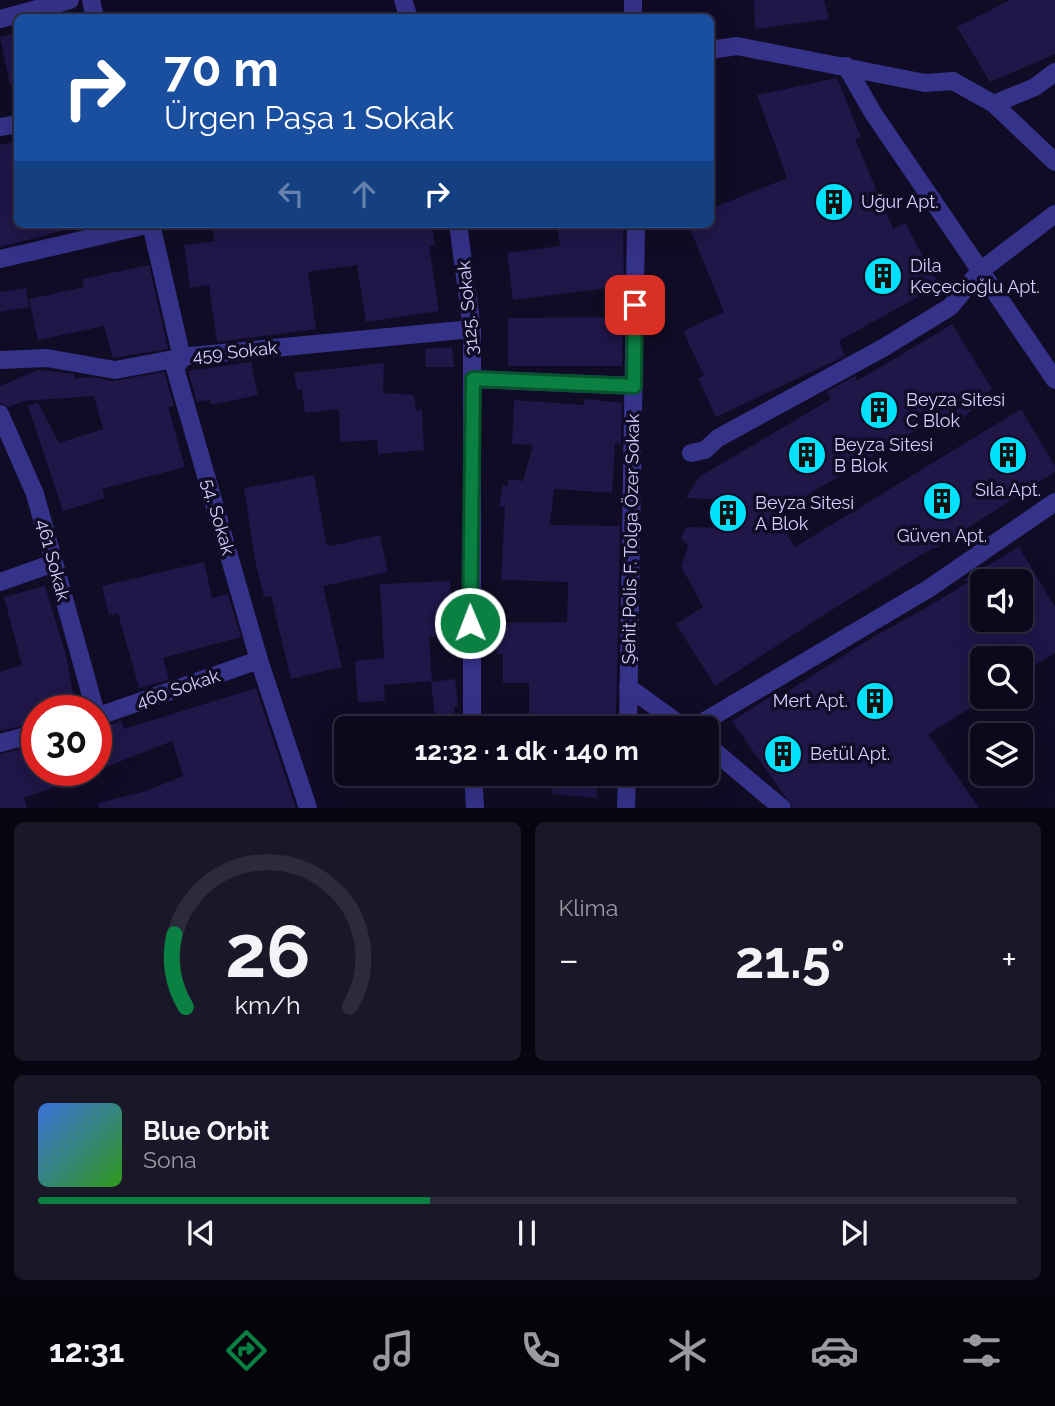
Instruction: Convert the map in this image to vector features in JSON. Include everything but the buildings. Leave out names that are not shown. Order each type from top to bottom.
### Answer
[{"type":"street","points":[[18,14],[70,0]]},
{"type":"street","points":[[714,49],[737,46],[926,83],[953,81],[994,104],[1055,162]]},
{"type":"street","points":[[846,66],[873,113],[1055,380]]},
{"type":"street","points":[[994,104],[1034,86],[1055,72]]},
{"type":"street","points":[[691,453],[705,450],[718,438],[883,348],[950,307],[980,271],[1055,214]]},
{"type":"street","points":[[0,259],[134,228]]},
{"type":"street","name":"54. Sokak","points":[[152,228],[182,358],[175,368],[259,660],[308,807]]},
{"type":"street","name":"3125. Sokak","points":[[459,228],[472,329],[472,716]]},
{"type":"street","name":"Şehit Polis F. Tolga Özer Sokak","points":[[628,716],[636,228]]},
{"type":"street","name":"459 Sokak","points":[[0,360],[47,358],[115,370],[182,358],[472,329]]},
{"type":"street","points":[[473,379],[634,386]]},
{"type":"street","name":"461 Sokak","points":[[0,414],[35,494],[90,695]]},
{"type":"street","points":[[713,716],[928,589],[1055,502]]},
{"type":"street","points":[[0,582],[54,564]]},
{"type":"street","name":"460 Sokak","points":[[112,710],[259,660]]},
{"type":"street","points":[[628,687],[668,716]]},
{"type":"street","points":[[0,743],[21,737]]},
{"type":"street","points":[[719,755],[782,807]]},
{"type":"street","points":[[474,786],[475,807]]},
{"type":"street","points":[[626,807],[627,786]]},
{"type":"place","name":"Uğur Apt.","points":[[834,202]]},
{"type":"place","name":"Dila Keçecioğlu Apt.","points":[[883,276]]},
{"type":"place","name":"Beyza Sitesi C Blok","points":[[879,410]]},
{"type":"place","name":"Beyza Sitesi B Blok","points":[[807,455]]},
{"type":"place","name":"Sıla Apt.","points":[[1008,455]]},
{"type":"place","name":"Güven Apt.","points":[[942,501]]},
{"type":"place","name":"Beyza Sitesi A Blok","points":[[728,513]]},
{"type":"place","name":"Mert Apt.","points":[[875,701]]},
{"type":"place","name":"Betül Apt.","points":[[783,754]]},
{"type":"route","points":[[470,623],[473,379],[634,386],[635,305]]}]
